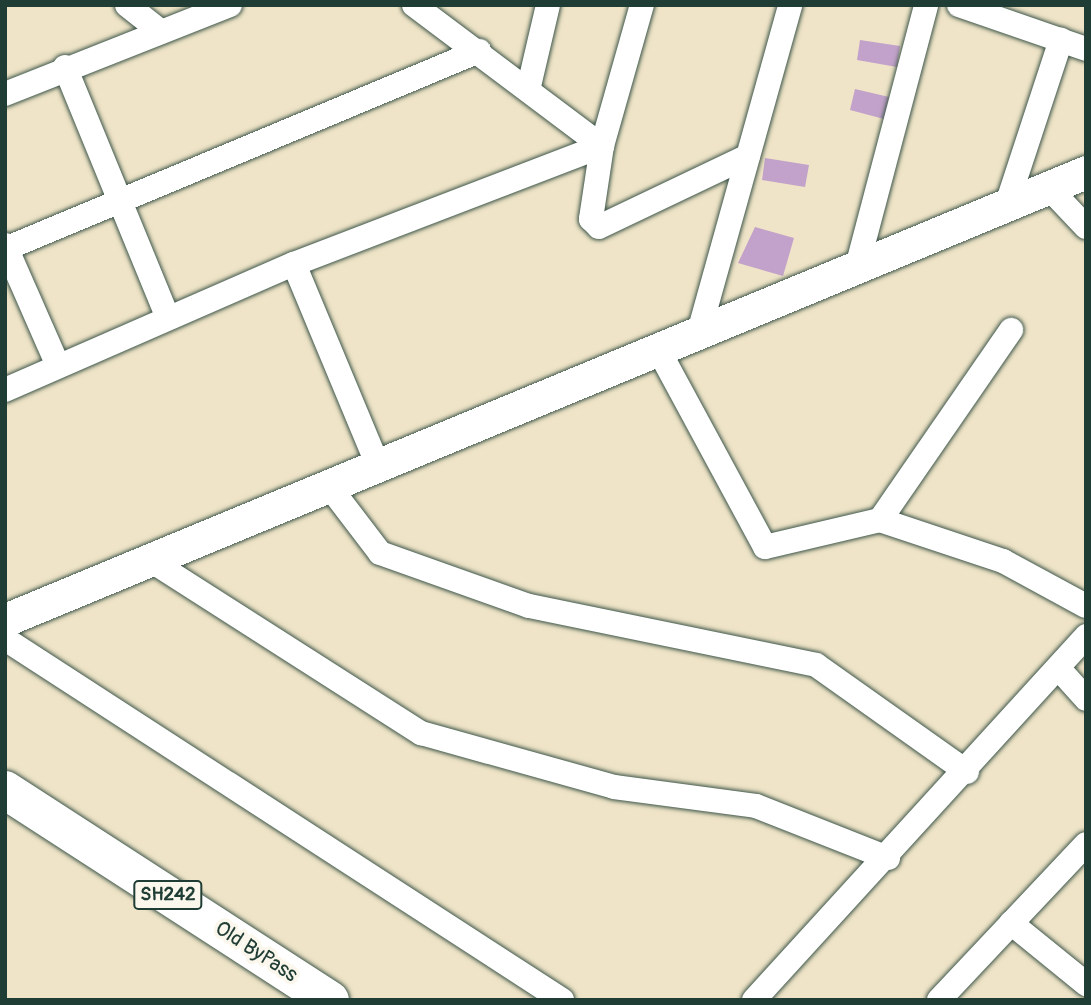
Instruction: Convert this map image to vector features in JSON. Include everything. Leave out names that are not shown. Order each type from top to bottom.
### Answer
[{"type":"main road","points":[[5,620],[1086,172]]},
{"type":"main road","name":"Old ByPass","points":[[5,790],[330,1000]]},
{"type":"street","points":[[127,5],[160,31]]},
{"type":"street","points":[[5,94],[65,67],[230,5]]},
{"type":"street","points":[[414,5],[529,86],[602,146]]},
{"type":"street","points":[[529,86],[548,5]]},
{"type":"street","points":[[642,5],[602,146],[591,219],[599,227],[748,156]]},
{"type":"street","points":[[699,332],[790,5]]},
{"type":"street","points":[[857,267],[926,5]]},
{"type":"street","points":[[960,5],[1086,49]]},
{"type":"street","points":[[1007,204],[1061,40]]},
{"type":"street","points":[[58,366],[6,248],[479,51]]},
{"type":"street","points":[[65,67],[168,318]]},
{"type":"street","points":[[5,390],[294,264],[602,146]]},
{"type":"street","points":[[1048,187],[1086,227]]},
{"type":"street","points":[[294,264],[378,466]]},
{"type":"street","points":[[880,520],[1012,330]]},
{"type":"street","points":[[658,349],[757,542],[777,548],[880,520],[1003,561],[1086,606]]},
{"type":"street","points":[[329,486],[380,553],[529,606],[816,665],[967,772]]},
{"type":"street","points":[[150,561],[421,733],[614,788],[756,806],[888,858]]},
{"type":"street","points":[[754,1000],[967,772],[1060,670],[1086,636]]},
{"type":"street","points":[[5,639],[562,1000]]},
{"type":"street","points":[[1060,670],[1086,699]]},
{"type":"street","points":[[939,1000],[1086,844]]},
{"type":"street","points":[[1011,923],[1086,984]]},
{"type":"building","points":[[860,40],[900,46],[897,67],[857,60]]},
{"type":"building","points":[[855,89],[889,97],[884,119],[850,110]]},
{"type":"building","points":[[765,158],[809,165],[805,187],[762,180]]},
{"type":"building","points":[[755,227],[794,238],[783,276],[738,263]]}]
